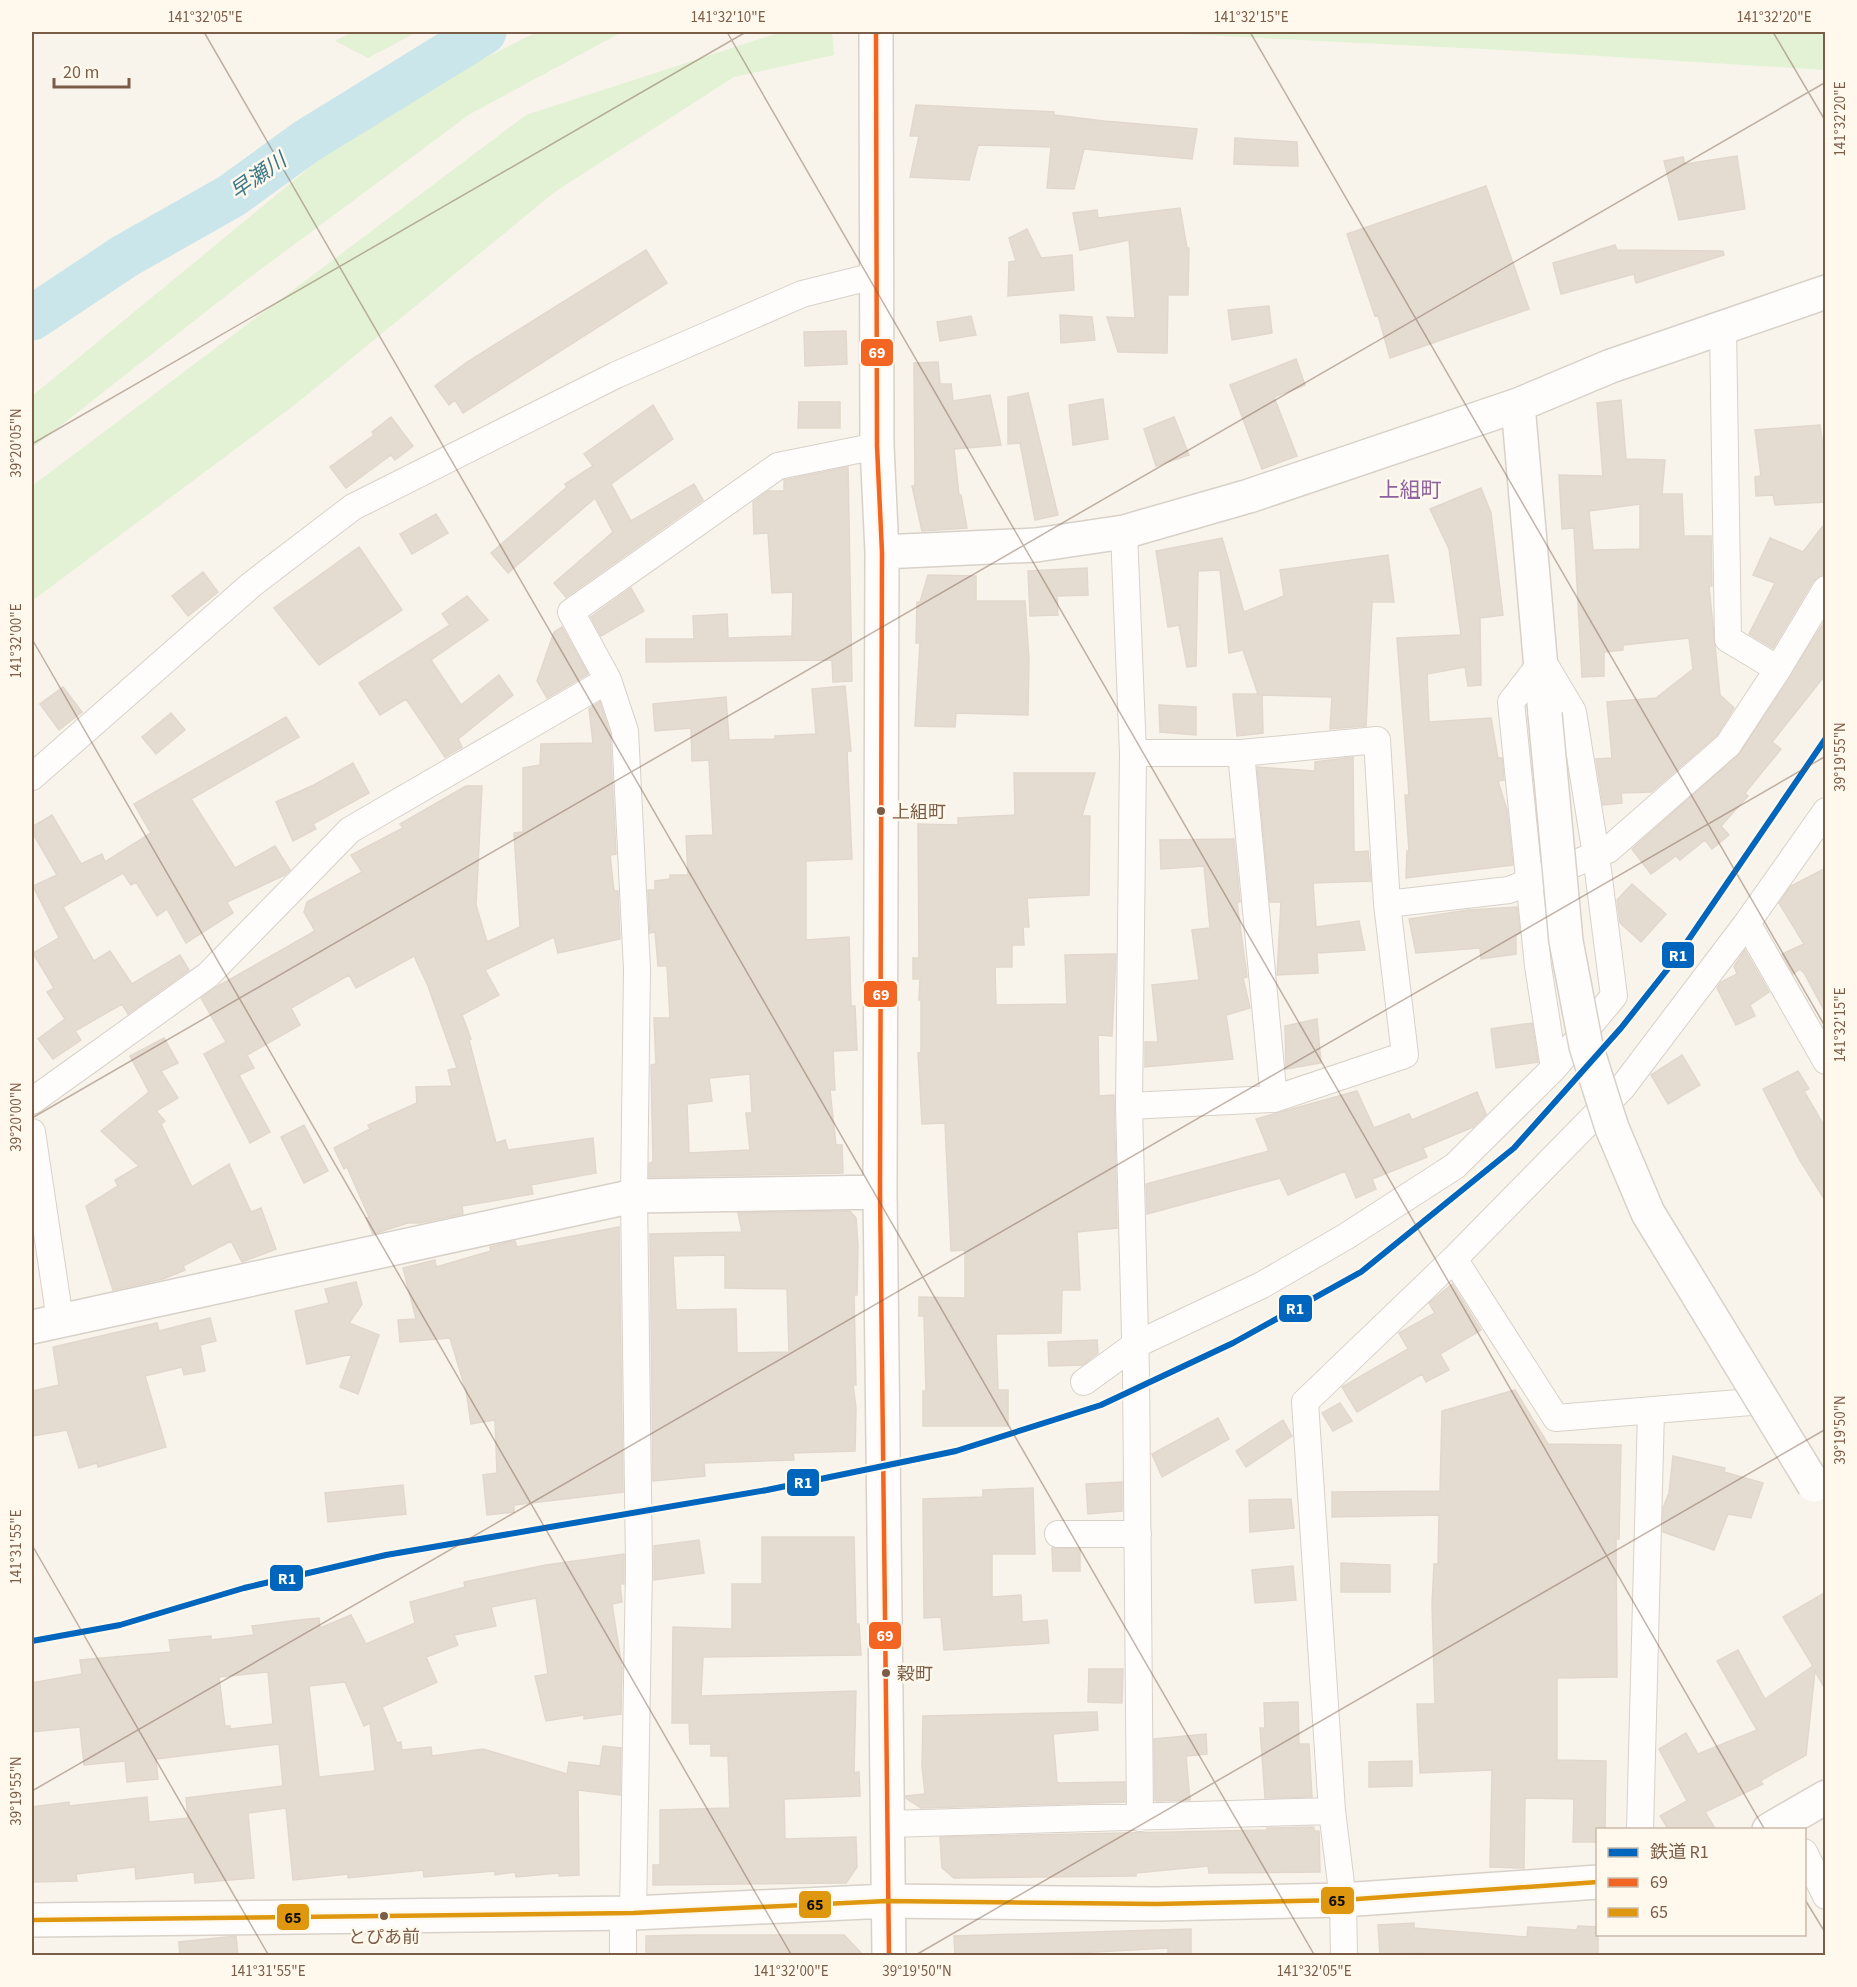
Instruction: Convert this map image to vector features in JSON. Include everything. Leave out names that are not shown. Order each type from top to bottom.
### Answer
[{"type":"street","points":[[876,32],[877,446],[882,552],[880,1192],[889,1956]]},
{"type":"street","points":[[32,777],[251,585],[353,507],[616,375],[802,294],[878,275]]},
{"type":"street","points":[[882,552],[1036,545],[1124,532],[1249,496],[1518,405],[1611,366],[1826,292]]},
{"type":"street","points":[[1723,329],[1728,639],[1778,669]]},
{"type":"street","points":[[1518,405],[1566,941],[1586,1046],[1606,1108],[1648,1213],[1820,1494]]},
{"type":"street","points":[[623,1956],[628,1913],[639,1567],[634,1196],[637,969],[625,731],[608,680],[571,612],[778,466],[877,446]]},
{"type":"street","points":[[1124,532],[1133,753],[1129,1106],[1136,1373],[1140,1818]]},
{"type":"street","points":[[1387,904],[1509,890],[1608,850],[1728,745],[1778,669],[1826,589]]},
{"type":"street","points":[[1084,1382],[1135,1345],[1262,1285],[1345,1238],[1455,1166],[1554,1068],[1614,996],[1596,855],[1573,712],[1540,660]]},
{"type":"street","points":[[1540,660],[1511,702],[1538,966],[1554,1068]]},
{"type":"street","points":[[32,1101],[208,975],[350,830],[608,680]]},
{"type":"street","points":[[1129,1106],[1274,1099],[1405,1055],[1387,904],[1377,740],[1241,753],[1133,753]]},
{"type":"street","points":[[1241,753],[1274,1099]]},
{"type":"street","points":[[1344,1956],[1343,1900],[1332,1811],[1305,1402],[1454,1259],[1622,1088],[1748,923],[1826,811]]},
{"type":"street","points":[[1748,923],[1825,1057]]},
{"type":"street","points":[[32,1132],[46,1323],[634,1196],[880,1192]]},
{"type":"street","points":[[1454,1259],[1556,1418],[1763,1401]]},
{"type":"street","points":[[1640,1828],[1652,1411]]},
{"type":"street","points":[[1058,1534],[1138,1534]]},
{"type":"street","points":[[1784,1826],[1826,1797]]},
{"type":"street","points":[[888,1824],[1332,1811]]},
{"type":"street","points":[[1806,1856],[1826,1896]]},
{"type":"street","points":[[32,1920],[628,1913],[887,1901],[1157,1904],[1343,1900],[1596,1882]]},
{"type":"green space","points":[[352,32],[417,32],[368,58],[335,41]]},
{"type":"green space","points":[[537,32],[622,32],[470,114],[245,281],[32,448],[32,396],[376,113]]},
{"type":"green space","points":[[781,32],[832,32],[834,55],[734,77],[556,191],[297,403],[32,601],[32,486],[526,115]]},
{"type":"green space","points":[[1139,32],[1825,32],[1825,70],[1503,50]]},
{"type":"building","points":[[916,105],[1054,112],[1054,115],[1104,121],[1197,129],[1192,159],[1084,149],[1074,189],[1047,188],[1051,147],[978,145],[969,180],[910,177],[919,136],[910,136]]},
{"type":"building","points":[[1235,138],[1297,142],[1298,166],[1234,164]]},
{"type":"building","points":[[1737,156],[1745,209],[1679,220],[1664,161],[1683,157],[1685,164]]},
{"type":"building","points":[[1486,186],[1529,309],[1390,358],[1378,315],[1375,316],[1347,234]]},
{"type":"building","points":[[1180,208],[1187,248],[1189,248],[1188,295],[1168,295],[1167,353],[1118,352],[1107,317],[1135,318],[1129,240],[1080,250],[1073,213],[1097,210],[1098,218]]},
{"type":"building","points":[[1027,229],[1041,258],[1072,255],[1074,290],[1008,296],[1009,262],[1016,261],[1009,238]]},
{"type":"building","points":[[1615,245],[1617,250],[1723,251],[1724,255],[1636,283],[1634,274],[1561,294],[1553,263]]},
{"type":"building","points":[[646,250],[667,283],[463,413],[455,400],[449,405],[435,386],[467,362]]},
{"type":"building","points":[[1269,306],[1272,333],[1232,340],[1228,310]]},
{"type":"building","points":[[1060,315],[1092,317],[1095,340],[1061,343]]},
{"type":"building","points":[[971,316],[976,335],[940,341],[937,322]]},
{"type":"building","points":[[846,331],[847,364],[805,366],[804,332]]},
{"type":"building","points":[[1296,359],[1305,385],[1274,397],[1297,456],[1262,469],[1230,385]]},
{"type":"building","points":[[938,362],[940,384],[951,384],[953,401],[990,395],[1001,445],[954,449],[959,495],[961,495],[967,528],[922,531],[912,486],[915,486],[914,363]]},
{"type":"building","points":[[1028,393],[1058,515],[1035,520],[1020,443],[1008,444],[1008,397]]},
{"type":"building","points":[[1103,399],[1108,439],[1073,445],[1069,405]]},
{"type":"building","points":[[1621,400],[1626,459],[1665,460],[1662,494],[1682,494],[1684,536],[1711,536],[1712,586],[1709,586],[1720,695],[1734,708],[1717,735],[1651,792],[1621,793],[1622,803],[1603,805],[1596,759],[1612,758],[1607,702],[1656,698],[1693,669],[1689,638],[1623,645],[1623,650],[1604,652],[1604,676],[1582,677],[1574,528],[1562,529],[1559,475],[1603,476],[1597,403]],"holes":[[[1640,504],[1640,549],[1593,550],[1589,511]]]},
{"type":"building","points":[[799,402],[840,402],[840,428],[798,428]]},
{"type":"building","points":[[653,405],[673,439],[611,484],[631,521],[694,484],[703,500],[566,597],[554,583],[613,532],[595,498],[508,573],[491,553],[567,487],[565,484],[593,466],[584,454]]},
{"type":"building","points":[[391,417],[413,446],[395,460],[391,455],[346,488],[330,467],[374,435],[372,432]]},
{"type":"building","points":[[1174,417],[1189,455],[1156,466],[1144,429]]},
{"type":"building","points":[[1820,425],[1826,468],[1826,502],[1775,505],[1773,495],[1756,496],[1755,477],[1761,476],[1755,430]]},
{"type":"building","points":[[848,467],[852,681],[833,682],[832,660],[646,662],[646,639],[694,639],[693,616],[727,614],[728,638],[792,636],[793,592],[772,593],[768,533],[754,534],[753,502],[768,491],[784,491],[784,480]]},
{"type":"building","points":[[1481,488],[1491,513],[1503,615],[1480,618],[1481,685],[1468,686],[1465,667],[1427,674],[1429,722],[1491,718],[1498,758],[1502,758],[1504,780],[1498,781],[1507,810],[1513,865],[1406,878],[1407,851],[1409,851],[1405,795],[1409,795],[1397,638],[1461,635],[1449,549],[1430,509]]},
{"type":"building","points":[[436,514],[448,533],[412,554],[400,534]]},
{"type":"building","points":[[1826,522],[1826,574],[1813,581],[1773,648],[1749,634],[1775,583],[1753,575],[1770,538],[1803,552]]},
{"type":"building","points":[[1222,538],[1244,612],[1284,596],[1280,570],[1388,555],[1394,602],[1372,602],[1366,726],[1330,729],[1332,697],[1262,695],[1263,733],[1237,736],[1233,694],[1258,694],[1243,650],[1229,653],[1220,570],[1198,571],[1196,666],[1187,667],[1179,625],[1168,627],[1156,551]]},
{"type":"building","points":[[359,547],[402,610],[319,665],[274,608]]},
{"type":"building","points":[[1087,568],[1088,595],[1057,596],[1058,615],[1030,616],[1028,571]]},
{"type":"building","points":[[203,572],[218,592],[188,616],[172,596]]},
{"type":"building","points":[[928,575],[976,576],[976,601],[1025,601],[1029,659],[1028,715],[956,713],[955,727],[915,726],[920,643],[916,643],[917,602],[920,602]]},
{"type":"building","points":[[631,588],[644,611],[601,636],[591,617]]},
{"type":"building","points":[[467,596],[488,620],[431,660],[461,705],[499,675],[513,695],[458,739],[462,747],[445,757],[406,699],[380,715],[359,683],[450,625],[442,614]]},
{"type":"building","points":[[1826,619],[1826,674],[1772,742],[1781,749],[1745,793],[1748,796],[1721,826],[1729,835],[1712,849],[1705,840],[1680,860],[1676,856],[1651,874],[1632,849],[1740,753]]},
{"type":"building","points":[[562,627],[588,674],[547,698],[537,681],[554,632]]},
{"type":"building","points":[[845,686],[851,751],[847,751],[852,859],[806,861],[806,940],[849,937],[851,1006],[855,1006],[857,1050],[833,1051],[835,1090],[830,1090],[836,1145],[842,1145],[843,1173],[649,1177],[649,1163],[653,1162],[651,1065],[656,1064],[654,1018],[670,1018],[667,966],[658,966],[655,932],[650,933],[648,890],[655,890],[655,881],[670,879],[670,875],[688,875],[686,836],[713,835],[709,760],[692,761],[691,728],[655,731],[653,704],[726,697],[729,740],[775,739],[775,736],[816,734],[812,689]],"holes":[[[750,1074],[752,1113],[746,1113],[750,1150],[689,1153],[687,1104],[712,1101],[709,1078]]]},
{"type":"building","points":[[63,687],[82,712],[59,730],[40,704]]},
{"type":"building","points":[[600,702],[610,734],[616,854],[610,855],[614,891],[618,891],[620,939],[558,953],[554,937],[485,970],[499,995],[462,1015],[471,1039],[469,1040],[496,1143],[505,1140],[508,1150],[593,1138],[596,1173],[531,1185],[533,1194],[462,1206],[463,1214],[420,1223],[408,1223],[373,1234],[366,1218],[369,1217],[347,1167],[344,1169],[334,1148],[370,1129],[368,1125],[417,1103],[416,1087],[452,1086],[448,1070],[457,1068],[428,986],[414,956],[356,988],[349,975],[291,1008],[300,1025],[247,1055],[254,1068],[239,1075],[270,1132],[250,1143],[204,1054],[226,1042],[201,998],[315,931],[304,912],[307,902],[362,872],[351,855],[403,828],[400,824],[466,786],[482,786],[476,905],[487,942],[520,927],[514,833],[523,832],[523,768],[540,765],[541,744],[593,743],[589,709]]},
{"type":"building","points":[[1159,705],[1196,707],[1196,735],[1160,732]]},
{"type":"building","points":[[171,713],[185,730],[156,754],[142,737]]},
{"type":"building","points":[[286,717],[299,737],[191,799],[235,868],[275,846],[290,870],[285,875],[227,902],[233,913],[186,943],[167,909],[157,916],[136,882],[131,885],[123,873],[63,907],[94,961],[110,951],[132,984],[180,955],[189,970],[128,1014],[122,1004],[75,1031],[81,1040],[53,1059],[38,1039],[65,1019],[47,992],[54,988],[33,953],[59,938],[33,886],[57,875],[32,832],[32,827],[52,815],[81,864],[102,854],[105,862],[151,833],[134,804]]},
{"type":"building","points":[[1353,757],[1354,852],[1368,851],[1371,881],[1313,883],[1316,927],[1359,921],[1365,950],[1317,953],[1318,973],[1277,975],[1281,902],[1270,902],[1257,767],[1315,771],[1315,762]]},
{"type":"building","points":[[353,763],[369,793],[313,824],[316,829],[293,841],[276,802],[314,785]]},
{"type":"building","points":[[1014,773],[1095,773],[1082,816],[1090,816],[1089,895],[1027,898],[1029,927],[1023,927],[1024,945],[1012,945],[1012,967],[995,967],[996,1005],[1067,1004],[1065,955],[1116,954],[1112,1036],[1098,1035],[1099,1096],[1114,1095],[1117,1228],[1077,1232],[1080,1290],[1062,1290],[1061,1333],[996,1334],[998,1390],[1008,1390],[1008,1426],[923,1426],[923,1391],[926,1391],[924,1316],[919,1316],[919,1297],[965,1298],[965,1250],[951,1251],[945,1123],[922,1124],[918,1053],[921,1053],[920,979],[913,979],[913,958],[919,958],[918,824],[958,825],[958,818],[1015,815]]},
{"type":"building","points":[[1234,839],[1240,902],[1237,902],[1247,977],[1243,978],[1250,1008],[1226,1015],[1233,1059],[1145,1067],[1145,1042],[1158,1042],[1152,985],[1199,980],[1192,930],[1210,928],[1204,866],[1161,869],[1160,840]]},
{"type":"building","points":[[1826,868],[1826,1014],[1804,973],[1800,969],[1793,974],[1782,954],[1804,944],[1779,903],[1791,886]]},
{"type":"building","points":[[1632,884],[1666,914],[1641,942],[1620,923],[1617,900]]},
{"type":"building","points":[[1517,907],[1520,933],[1516,935],[1516,954],[1481,959],[1480,948],[1416,953],[1409,919],[1468,910]]},
{"type":"building","points":[[1745,950],[1769,992],[1750,1005],[1755,1016],[1736,1025],[1717,988],[1721,982],[1737,974],[1734,966]]},
{"type":"building","points":[[1317,1019],[1321,1063],[1286,1069],[1285,1026]]},
{"type":"building","points":[[1532,1023],[1538,1062],[1496,1068],[1491,1029]]},
{"type":"building","points":[[164,1038],[178,1063],[161,1071],[178,1098],[156,1111],[165,1121],[161,1124],[192,1187],[229,1164],[251,1212],[261,1208],[276,1249],[242,1262],[231,1241],[183,1266],[185,1270],[163,1279],[113,1290],[86,1206],[118,1186],[115,1180],[139,1166],[101,1131],[149,1092],[130,1056]]},
{"type":"building","points":[[1682,1055],[1700,1085],[1668,1104],[1651,1075]]},
{"type":"building","points":[[1798,1071],[1809,1089],[1804,1091],[1826,1129],[1826,1202],[1799,1159],[1763,1089]]},
{"type":"building","points":[[1357,1091],[1374,1128],[1409,1114],[1412,1120],[1477,1092],[1486,1114],[1473,1127],[1423,1148],[1427,1157],[1372,1179],[1376,1189],[1356,1198],[1345,1171],[1288,1195],[1280,1178],[1147,1214],[1146,1184],[1269,1151],[1256,1119]]},
{"type":"building","points":[[304,1125],[328,1171],[304,1183],[281,1137]]},
{"type":"building","points":[[850,1211],[856,1218],[857,1295],[854,1295],[856,1385],[853,1385],[856,1408],[855,1451],[793,1453],[794,1460],[704,1463],[705,1476],[653,1481],[650,1234],[742,1232],[738,1213]],"holes":[[[725,1255],[725,1288],[787,1289],[789,1352],[737,1353],[736,1309],[676,1310],[673,1256]]]},
{"type":"building","points":[[619,1227],[623,1492],[514,1505],[514,1512],[487,1515],[483,1475],[497,1473],[495,1420],[471,1424],[466,1391],[450,1338],[400,1342],[398,1320],[416,1319],[403,1268],[435,1260],[436,1267],[491,1251],[490,1247],[509,1242],[515,1241],[517,1247]]},
{"type":"building","points":[[356,1282],[362,1304],[349,1323],[379,1335],[358,1394],[340,1387],[352,1354],[307,1364],[295,1311],[329,1303],[325,1289]]},
{"type":"building","points":[[1452,1284],[1481,1330],[1440,1354],[1449,1370],[1426,1382],[1422,1374],[1357,1412],[1342,1387],[1408,1349],[1399,1333],[1435,1313],[1429,1303]]},
{"type":"building","points":[[210,1318],[216,1341],[200,1345],[205,1371],[184,1375],[182,1367],[145,1376],[166,1447],[98,1467],[97,1463],[79,1468],[67,1430],[32,1436],[32,1391],[59,1385],[53,1347],[157,1323],[159,1331]]},
{"type":"building","points":[[1097,1340],[1098,1353],[1083,1365],[1049,1366],[1048,1342]]},
{"type":"building","points":[[1515,1390],[1548,1444],[1621,1445],[1619,1539],[1616,1539],[1617,1677],[1557,1678],[1557,1760],[1606,1761],[1605,1828],[1596,1828],[1596,1842],[1573,1842],[1574,1799],[1525,1798],[1524,1868],[1490,1867],[1492,1770],[1420,1773],[1417,1704],[1435,1704],[1432,1605],[1434,1564],[1438,1564],[1439,1515],[1332,1517],[1332,1492],[1440,1491],[1442,1411]]},
{"type":"building","points":[[1340,1403],[1352,1421],[1333,1431],[1322,1413]]},
{"type":"building","points":[[1218,1418],[1229,1439],[1162,1477],[1152,1454]]},
{"type":"building","points":[[1283,1420],[1292,1436],[1246,1467],[1236,1451]]},
{"type":"building","points":[[1673,1456],[1725,1468],[1724,1472],[1763,1483],[1751,1518],[1728,1514],[1714,1550],[1663,1532],[1663,1508],[1669,1493]]},
{"type":"building","points":[[1122,1482],[1122,1511],[1088,1514],[1086,1484]]},
{"type":"building","points":[[403,1485],[406,1514],[328,1522],[325,1493]]},
{"type":"building","points":[[1033,1488],[1035,1554],[992,1554],[992,1597],[1021,1595],[1022,1622],[1047,1620],[1049,1643],[944,1650],[941,1617],[924,1618],[923,1499],[983,1497],[983,1490]]},
{"type":"building","points":[[1291,1499],[1294,1528],[1250,1532],[1249,1500]]},
{"type":"building","points":[[762,1537],[854,1537],[856,1624],[859,1624],[861,1655],[703,1657],[701,1696],[856,1691],[854,1773],[859,1772],[860,1796],[784,1799],[785,1839],[856,1837],[857,1867],[846,1883],[653,1885],[653,1865],[660,1865],[660,1810],[730,1808],[728,1756],[711,1756],[711,1744],[690,1744],[689,1723],[672,1723],[673,1627],[732,1629],[732,1584],[762,1584]]},
{"type":"building","points":[[699,1540],[704,1573],[654,1580],[654,1546]]},
{"type":"building","points":[[1052,1548],[1080,1549],[1080,1571],[1053,1571]]},
{"type":"building","points":[[624,1554],[624,1584],[620,1584],[622,1602],[612,1604],[622,1667],[621,1714],[584,1719],[584,1715],[546,1721],[535,1676],[548,1674],[536,1598],[491,1607],[496,1626],[454,1635],[458,1645],[426,1657],[437,1682],[382,1707],[397,1743],[401,1742],[402,1750],[431,1747],[432,1756],[483,1749],[567,1774],[569,1762],[600,1766],[603,1746],[621,1748],[620,1795],[578,1790],[579,1875],[559,1876],[559,1873],[516,1877],[515,1872],[495,1875],[495,1871],[424,1877],[423,1870],[348,1878],[348,1874],[293,1880],[286,1808],[248,1813],[254,1878],[195,1883],[194,1872],[136,1879],[135,1867],[76,1874],[77,1881],[32,1882],[32,1807],[69,1802],[69,1806],[147,1797],[149,1822],[188,1818],[186,1798],[283,1786],[279,1744],[156,1759],[158,1779],[127,1782],[125,1761],[84,1765],[80,1727],[32,1732],[32,1683],[82,1674],[80,1660],[171,1652],[169,1640],[211,1636],[211,1640],[254,1635],[252,1626],[299,1620],[319,1618],[320,1628],[351,1615],[366,1644],[415,1623],[410,1602],[465,1587],[464,1582],[546,1565]],"holes":[[[268,1672],[273,1724],[230,1729],[230,1726],[225,1726],[219,1677]],[[345,1682],[364,1726],[370,1723],[375,1771],[319,1777],[309,1686]]]},
{"type":"building","points":[[1341,1563],[1390,1565],[1390,1592],[1341,1592]]},
{"type":"building","points":[[1293,1566],[1296,1600],[1255,1603],[1252,1570]]},
{"type":"building","points":[[1826,1592],[1826,1691],[1815,1671],[1806,1755],[1760,1781],[1763,1784],[1705,1812],[1715,1828],[1668,1828],[1660,1816],[1687,1801],[1659,1749],[1686,1733],[1698,1754],[1757,1730],[1717,1661],[1738,1650],[1765,1699],[1813,1666],[1783,1617]]},
{"type":"building","points":[[1089,1669],[1123,1669],[1122,1703],[1088,1702]]},
{"type":"building","points":[[1298,1702],[1299,1744],[1309,1744],[1312,1797],[1265,1798],[1260,1728],[1265,1728],[1264,1703]]},
{"type":"building","points":[[1097,1712],[1098,1730],[1053,1734],[1057,1783],[1125,1782],[1125,1802],[921,1808],[906,1798],[906,1796],[925,1794],[922,1766],[923,1716]]},
{"type":"building","points":[[1206,1734],[1207,1754],[1186,1756],[1190,1800],[1155,1801],[1154,1739]]},
{"type":"building","points":[[1412,1761],[1412,1786],[1369,1787],[1369,1762]]},
{"type":"building","points":[[1314,1827],[1314,1831],[1319,1831],[1320,1872],[1209,1873],[1208,1866],[1136,1873],[1136,1876],[954,1878],[942,1868],[940,1837]]},
{"type":"building","points":[[1414,1923],[1414,1928],[1527,1937],[1528,1927],[1577,1930],[1578,1926],[1596,1927],[1598,1956],[1423,1956],[1424,1952],[1380,1955],[1378,1925]]},
{"type":"building","points":[[1191,1929],[1191,1956],[1168,1956],[1168,1948],[1023,1956],[955,1956],[954,1936]]},
{"type":"building","points":[[844,1935],[864,1956],[646,1956],[646,1936]]},
{"type":"building","points":[[236,1936],[238,1956],[180,1956],[179,1942]]},
{"type":"waterway","name":"早瀬川","points":[[32,318],[125,256],[231,196],[307,141],[484,32]]},
{"type":"rail line","name":"R1","points":[[32,1641],[120,1625],[244,1588],[386,1555],[767,1490],[956,1451],[1101,1405],[1233,1343],[1361,1272],[1514,1148],[1621,1028],[1674,961],[1826,738]]},
{"type":"transit line","name":"69","points":[[876,32],[877,446],[882,552],[880,1192],[889,1956]]},
{"type":"transit line","name":"65","points":[[32,1920],[633,1913],[887,1901],[1157,1904],[1343,1900],[1596,1882]]},
{"type":"place","name":"上組町","points":[[881,811]]},
{"type":"place","name":"穀町","points":[[886,1673]]},
{"type":"place","name":"とぴあ前","points":[[384,1916]]},
{"type":"district","name":"上組町","points":[[1410,490]]}]
